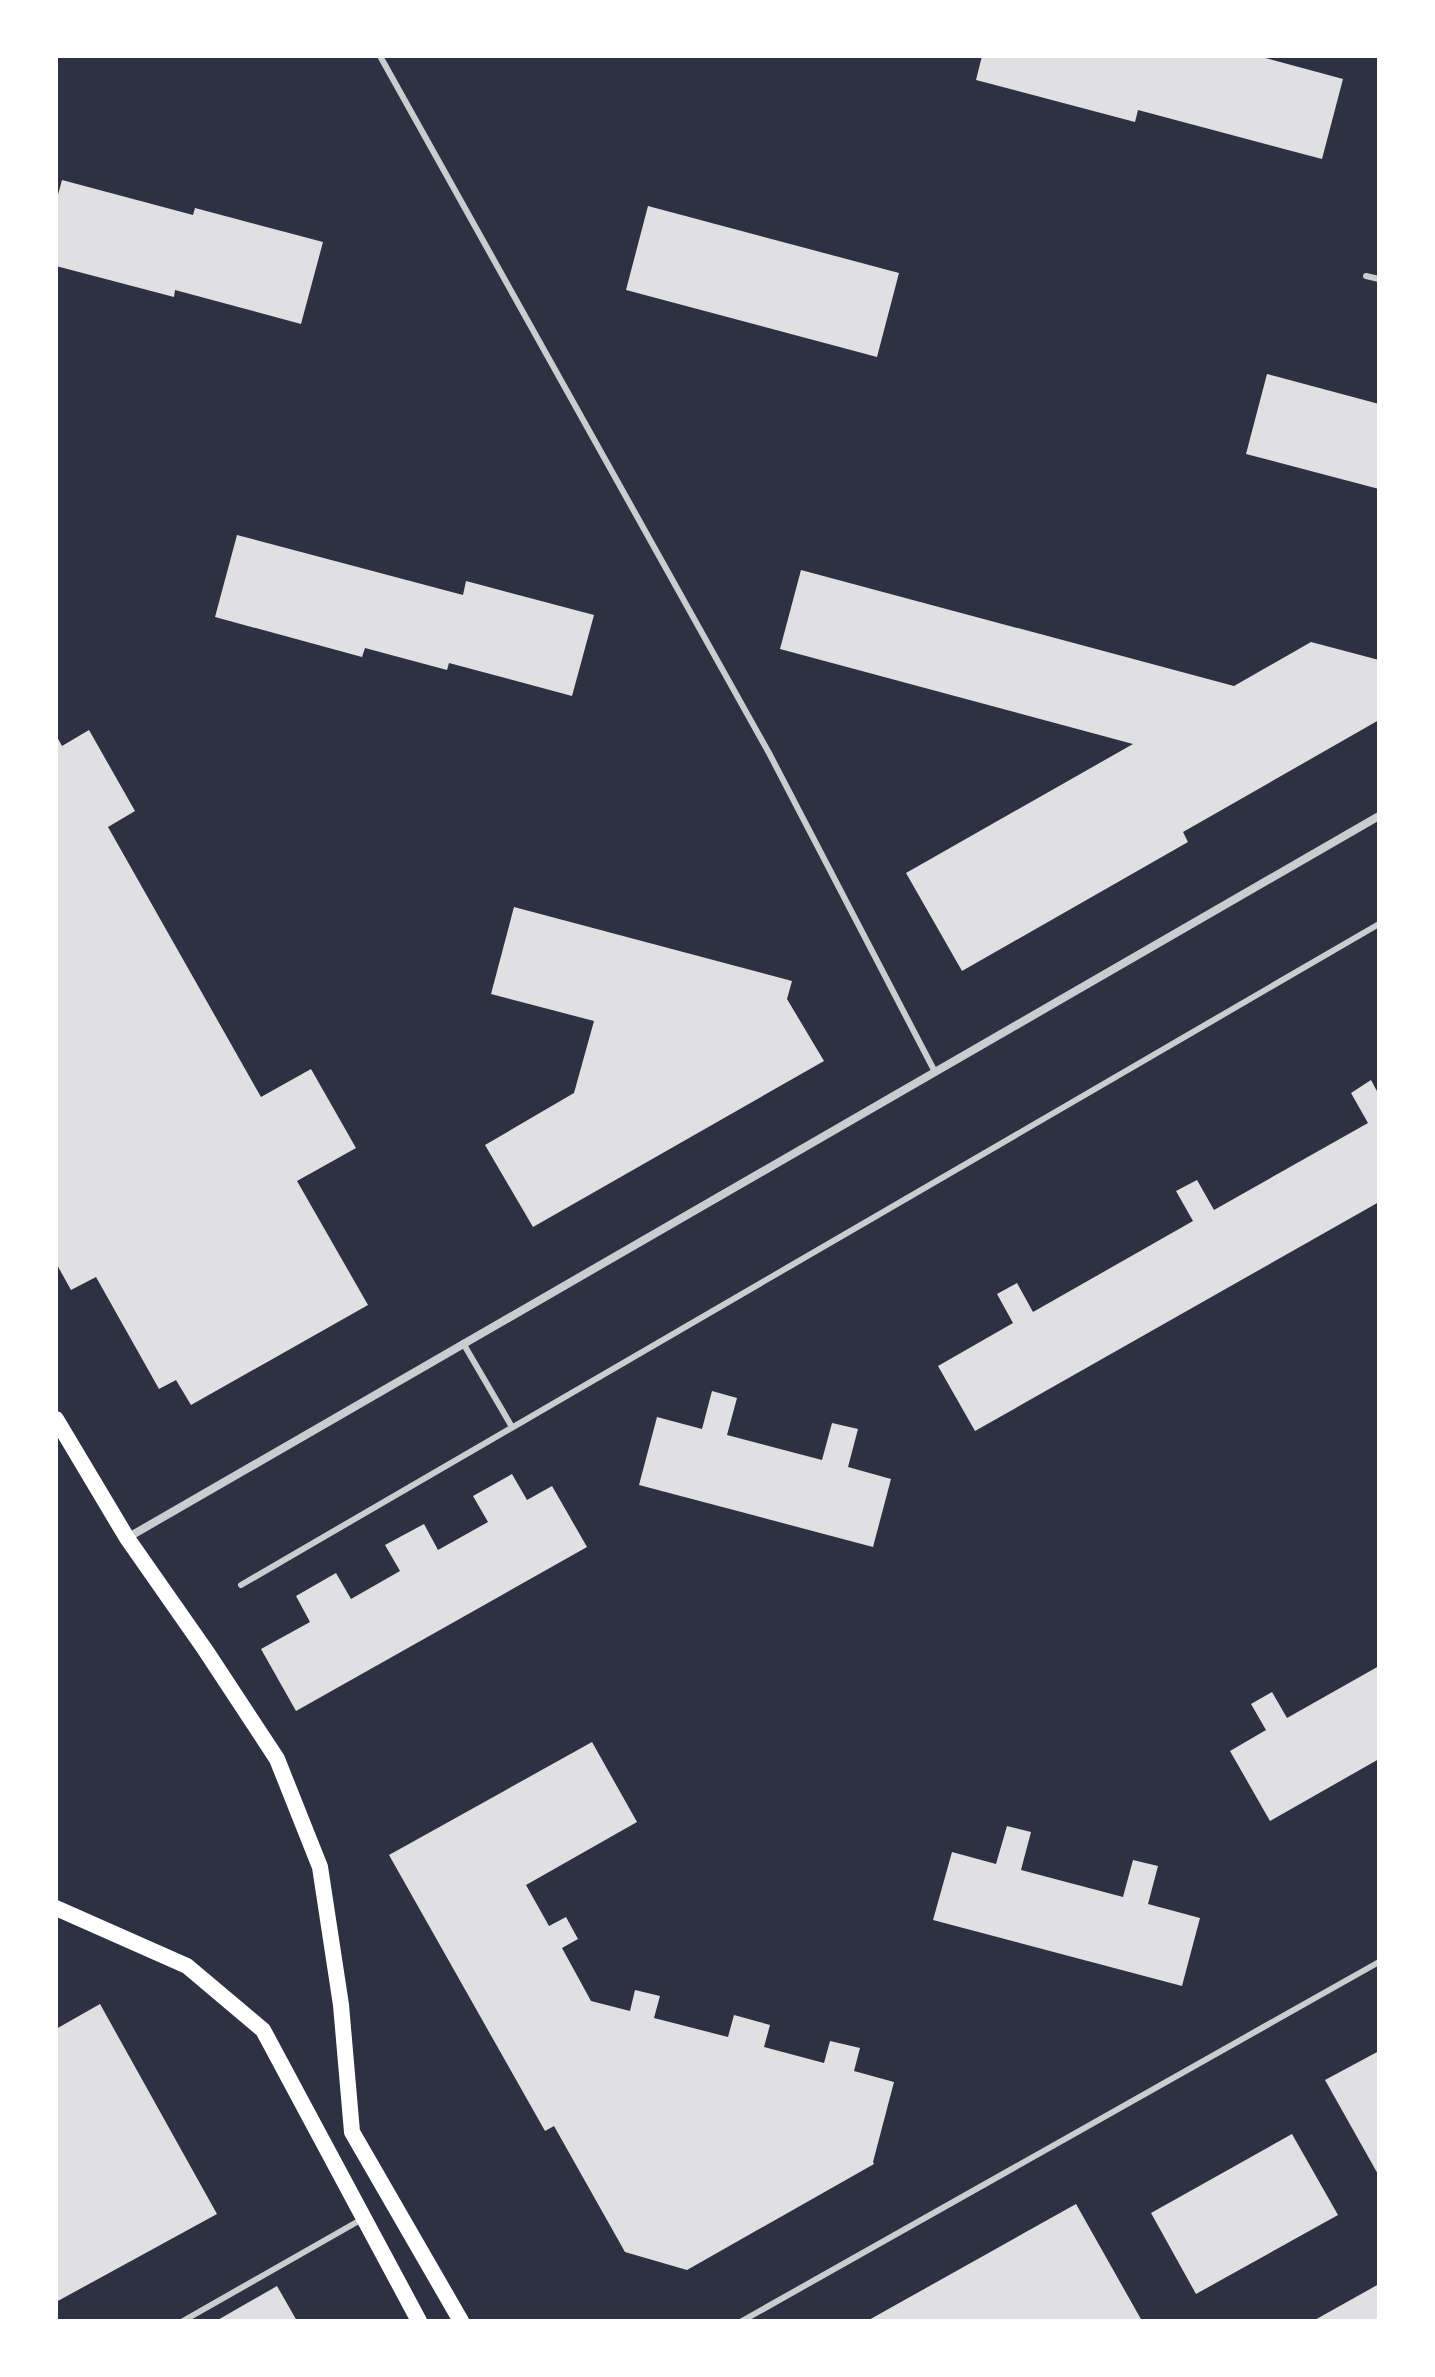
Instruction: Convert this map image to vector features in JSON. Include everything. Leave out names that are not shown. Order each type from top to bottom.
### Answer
[{"type":"main road","points":[[56,1419],[127,1538],[277,1759],[320,1867],[341,2005],[352,2132],[461,2321]]},
{"type":"main road","points":[[56,1908],[187,1966],[263,2030],[419,2321]]},
{"type":"street","points":[[127,1538],[1379,816]]},
{"type":"lane","points":[[380,56],[769,753],[935,1072]]},
{"type":"lane","points":[[1366,276],[1379,279]]},
{"type":"lane","points":[[241,1585],[1379,924]]},
{"type":"lane","points":[[463,1343],[512,1427]]},
{"type":"lane","points":[[742,2321],[1379,1962]]},
{"type":"lane","points":[[183,2321],[364,2218]]},
{"type":"building","points":[[982,56],[1258,56],[1343,79],[1322,159],[1138,110],[1135,122],[976,80]]},
{"type":"building","points":[[62,180],[193,215],[195,208],[323,242],[301,324],[175,290],[174,297],[56,266],[56,202]]},
{"type":"building","points":[[648,206],[899,273],[877,357],[626,290]]},
{"type":"building","points":[[1267,374],[1379,404],[1379,489],[1246,454]]},
{"type":"building","points":[[237,535],[463,595],[466,581],[594,615],[572,696],[449,663],[447,670],[365,648],[362,657],[215,617]]},
{"type":"building","points":[[801,570],[1234,686],[1311,642],[1379,660],[1379,720],[1183,832],[1188,842],[962,971],[906,873],[1133,744],[780,649]]},
{"type":"building","points":[[89,730],[135,811],[108,827],[261,1097],[311,1069],[356,1148],[297,1181],[368,1305],[191,1405],[176,1380],[159,1389],[96,1277],[71,1290],[56,1263],[56,735],[62,746]]},
{"type":"building","points":[[514,907],[792,981],[787,999],[824,1061],[533,1227],[485,1145],[574,1093],[594,1021],[491,994]]},
{"type":"building","points":[[1371,1080],[1379,1095],[1379,1202],[975,1431],[938,1366],[1013,1323],[997,1294],[1017,1283],[1033,1312],[1193,1221],[1176,1191],[1197,1180],[1214,1210],[1368,1123],[1351,1093]]},
{"type":"building","points":[[712,1391],[737,1398],[727,1435],[822,1460],[832,1423],[858,1429],[848,1467],[891,1479],[873,1547],[639,1485],[657,1417],[702,1429]]},
{"type":"building","points":[[512,1474],[527,1500],[552,1486],[587,1547],[296,1711],[261,1649],[310,1622],[296,1596],[336,1573],[351,1599],[400,1571],[385,1545],[424,1524],[438,1550],[488,1522],[473,1496]]},
{"type":"building","points":[[1379,1666],[1379,1759],[1270,1821],[1230,1751],[1266,1730],[1251,1704],[1272,1692],[1287,1718]]},
{"type":"building","points":[[592,1742],[637,1822],[526,1885],[549,1926],[566,1917],[578,1939],[562,1948],[591,2001],[630,2011],[635,1990],[660,1996],[654,2018],[728,2037],[734,2015],[770,2025],[764,2047],[824,2063],[830,2041],[860,2048],[854,2071],[894,2082],[874,2164],[687,2270],[625,2252],[554,2126],[545,2131],[389,1855]]},
{"type":"building","points":[[1007,1826],[1031,1832],[1021,1870],[1123,1897],[1133,1860],[1158,1866],[1148,1904],[1200,1918],[1182,1986],[933,1920],[952,1852],[996,1864]]},
{"type":"building","points":[[100,2004],[217,2214],[56,2302],[56,2029]]},
{"type":"building","points":[[1379,2051],[1379,2176],[1325,2080]]},
{"type":"building","points":[[1292,2134],[1338,2215],[1196,2294],[1151,2213]]},
{"type":"building","points":[[1076,2204],[1142,2321],[867,2321]]},
{"type":"building","points":[[1379,2284],[1379,2321],[1313,2321]]},
{"type":"building","points":[[277,2286],[297,2321],[216,2321]]}]
